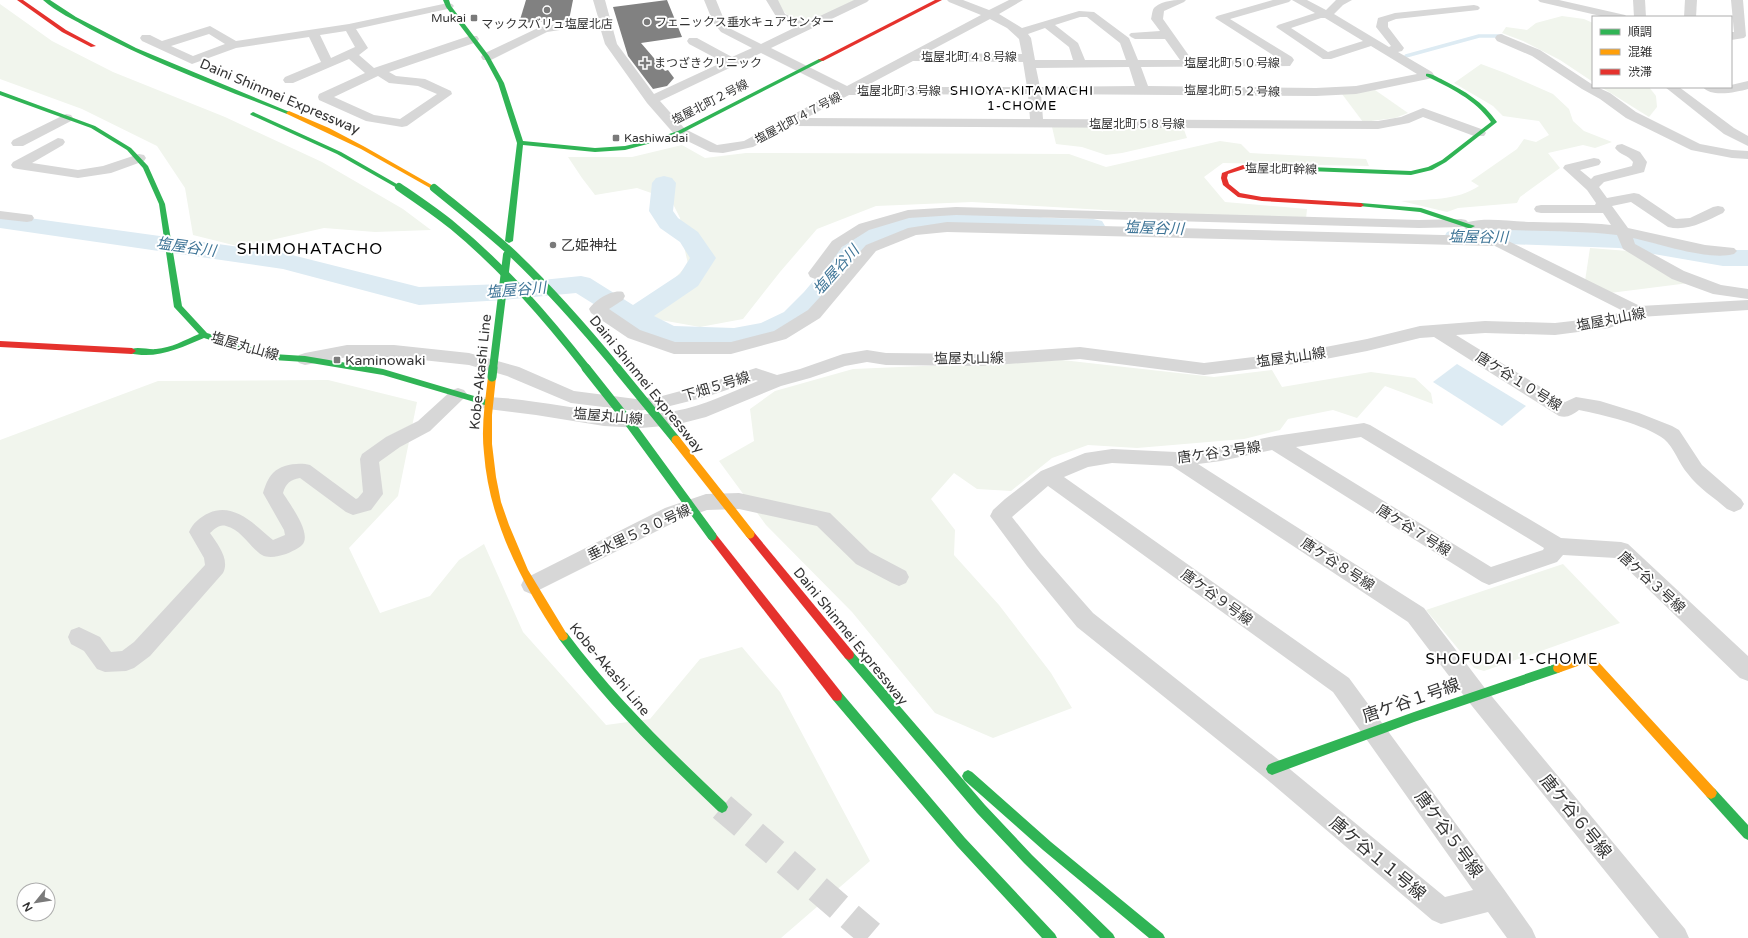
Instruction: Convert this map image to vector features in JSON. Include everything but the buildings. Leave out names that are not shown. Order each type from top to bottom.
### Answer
[{"type":"main road","points":[[20,0],[64,31],[103,51]]},
{"type":"main road","name":"Daini Shinmei Expressway","points":[[46,0],[99,33],[152,57],[328,129],[386,159],[434,188],[496,237],[554,295],[621,372],[854,662],[982,811],[1109,938]]},
{"type":"main road","name":"塩屋北町２号線","points":[[520,143],[571,149],[604,150],[644,144],[680,132],[940,0]]},
{"type":"main road","points":[[66,1],[90,20],[152,57]]},
{"type":"main road","name":"Kobe-Akashi Line","points":[[447,3],[487,58],[501,83],[520,143],[488,403],[487,434],[489,465],[504,524],[531,586],[550,618],[570,647],[611,697],[659,747],[722,807]]},
{"type":"main road","name":"塩屋北町幹線","points":[[1428,75],[1480,104],[1491,114],[1494,122],[1444,161],[1430,169],[1411,173],[1243,167],[1225,173],[1224,178],[1226,185],[1238,195],[1262,199],[1387,206],[1421,210],[1466,225]]},
{"type":"main road","name":"塩屋丸山線","points":[[2,96],[66,118],[107,135],[129,149],[139,158],[146,167],[162,204],[178,307],[204,334],[273,357],[304,359],[383,372],[488,403]]},
{"type":"main road","name":"Daini Shinmei Expressway","points":[[245,111],[334,150],[399,187],[451,224],[479,249],[532,304],[598,383],[712,536],[816,670],[890,761],[957,838],[1051,938]]},
{"type":"main road","name":"塩屋丸山線","points":[[0,344],[155,352],[169,350],[204,334]]},
{"type":"main road","name":"唐ケ谷１号線","points":[[1272,769],[1374,730],[1476,694],[1588,658],[1748,834]]},
{"type":"main road","points":[[854,662],[957,765],[1047,846],[1159,938]]},
{"type":"main road","points":[[890,761],[952,844],[972,867]]},
{"type":"street","points":[[599,0],[611,44],[652,100],[680,132]]},
{"type":"street","name":"塩屋北町３号線","points":[[710,0],[719,22],[725,30],[847,91],[1034,91]]},
{"type":"street","points":[[772,0],[781,16],[805,27]]},
{"type":"street","points":[[652,100],[864,0]]},
{"type":"street","points":[[953,0],[989,15],[1021,32],[1024,38],[1034,91],[1037,124]]},
{"type":"street","name":"塩屋北町４７号線","points":[[680,132],[715,149],[748,144],[1017,0]]},
{"type":"street","points":[[1180,0],[1159,9],[1157,19],[1188,63]]},
{"type":"street","name":"塩屋北町５０号線","points":[[1028,61],[1080,64],[1286,64],[1288,60],[1221,18],[1285,0]]},
{"type":"street","name":"塩屋北町幹線","points":[[1298,0],[1327,15],[1428,75]]},
{"type":"street","points":[[1346,0],[1339,3],[1327,15],[1320,15],[1282,27],[1327,56],[1372,42]]},
{"type":"street","points":[[1544,0],[1588,5],[1618,16]]},
{"type":"street","points":[[1639,0],[1640,16]]},
{"type":"street","points":[[1690,16],[1691,0]]},
{"type":"street","points":[[1732,36],[1740,36],[1737,0]]},
{"type":"street","points":[[146,38],[192,60],[234,45],[348,27],[447,3]]},
{"type":"street","points":[[1388,52],[1398,48],[1382,27],[1382,20],[1394,16],[1474,8]]},
{"type":"street","points":[[1021,32],[1079,14],[1090,14],[1125,41],[1143,90]]},
{"type":"street","points":[[487,58],[544,29],[604,20]]},
{"type":"street","points":[[1047,24],[1074,46],[1080,64]]},
{"type":"street","points":[[289,80],[362,48],[348,27]]},
{"type":"street","points":[[161,45],[210,30],[234,45]]},
{"type":"street","points":[[313,33],[328,63]]},
{"type":"street","points":[[1134,35],[1168,35]]},
{"type":"street","points":[[1501,38],[1536,53],[1586,86],[1605,96],[1631,115],[1696,147],[1732,154],[1748,155]]},
{"type":"street","points":[[351,54],[370,72],[380,72],[393,80],[421,82],[446,94],[402,123],[372,118],[324,97],[340,88],[380,72],[409,60],[473,39]]},
{"type":"street","points":[[693,41],[732,62]]},
{"type":"street","name":"塩屋北町４８号線","points":[[911,57],[1028,61]]},
{"type":"street","points":[[1266,63],[1283,92]]},
{"type":"street","name":"塩屋北町５２号線","points":[[1034,91],[1143,90],[1283,92],[1356,90],[1428,75]]},
{"type":"street","points":[[1711,88],[1715,90],[1738,88],[1748,85]]},
{"type":"street","points":[[1672,88],[1730,131],[1748,142]]},
{"type":"street","name":"塩屋北町５８号線","points":[[789,122],[1378,125],[1404,120],[1423,112],[1479,133]]},
{"type":"street","points":[[18,143],[66,118]]},
{"type":"street","points":[[58,142],[18,165],[78,174],[106,170],[139,158]]},
{"type":"street","points":[[1592,187],[1599,180],[1639,170],[1640,162],[1636,155],[1622,148]]},
{"type":"street","points":[[1594,162],[1570,168],[1592,187],[1625,237],[1678,275],[1719,290],[1748,294]]},
{"type":"street","points":[[1541,209],[1604,206],[1634,197],[1673,224],[1693,222],[1718,210]]},
{"type":"street","points":[[841,283],[816,273],[837,244],[864,227],[908,214],[956,211],[1419,224],[1486,224],[1533,227],[1589,227],[1625,237],[1676,237],[1705,250],[1729,251]]},
{"type":"street","points":[[0,215],[27,218]]},
{"type":"street","name":"塩屋北町幹線","points":[[1466,225],[1638,312]]},
{"type":"street","points":[[617,296],[597,309],[634,334],[674,348],[731,348],[780,335],[814,314],[872,248],[913,231],[948,228],[1498,242]]},
{"type":"street","name":"塩屋丸山線","points":[[488,403],[536,408],[604,419],[642,421],[675,418],[706,410],[776,381],[804,374],[843,360],[867,356],[886,359],[979,360],[1080,353],[1204,369],[1310,356],[1420,332],[1485,327],[1555,329],[1609,322],[1638,312],[1748,305]]},
{"type":"street","name":"唐ケ谷１０号線","points":[[1438,331],[1565,411],[1576,403],[1595,406],[1623,413],[1672,435],[1695,470],[1734,504]]},
{"type":"street","name":"下畑５号線","points":[[304,359],[347,351],[394,351],[469,359],[513,371],[571,397],[636,405],[662,402],[706,391],[756,374],[776,381]]},
{"type":"street","points":[[79,637],[92,644],[105,662],[126,661],[142,649],[216,567],[214,557],[199,532],[206,522],[219,517],[234,520],[269,549],[281,547],[295,539],[294,529],[274,493],[276,481],[286,473],[303,470],[353,507],[364,505],[373,494],[370,479],[369,459],[393,442],[424,426],[458,394]]},
{"type":"street","name":"唐ケ谷３号線","points":[[1272,769],[1085,620],[1034,560],[1000,516],[1012,504],[1048,476],[1085,460],[1106,457],[1176,459],[1221,454],[1275,443],[1364,430],[1558,546],[1621,550],[1748,672]]},
{"type":"street","name":"唐ケ谷７号線","points":[[1275,443],[1489,576],[1550,556],[1558,546]]},
{"type":"street","name":"唐ケ谷８号線","points":[[1176,459],[1416,615],[1476,694]]},
{"type":"street","name":"唐ケ谷９号線","points":[[1048,476],[1341,686],[1374,730]]},
{"type":"street","name":"垂水里５３０号線","points":[[531,586],[672,514],[706,502],[739,502],[823,519],[863,558],[899,577]]},
{"type":"street","name":"唐ケ谷６号線","points":[[1476,694],[1676,938]]},
{"type":"street","name":"唐ケ谷５号線","points":[[1374,730],[1523,938]]},
{"type":"street","name":"唐ケ谷１１号線","points":[[1272,769],[1441,911],[1494,897]]},
{"type":"shaded area","points":[[777,0],[855,0],[808,23],[803,23],[793,19],[785,13]]},
{"type":"shaded area","points":[[0,4],[52,41],[113,72],[225,117],[322,162],[403,209],[431,230],[375,232],[324,228],[241,247],[193,235],[185,188],[157,146],[82,109],[0,79]]},
{"type":"shaded area","points":[[1562,16],[1584,19],[1592,23],[1592,81],[1560,60],[1523,41],[1502,33],[1506,27],[1527,30],[1536,23]]},
{"type":"shaded area","points":[[1481,64],[1553,94],[1569,109],[1573,121],[1584,131],[1612,142],[1595,148],[1583,145],[1548,153],[1560,168],[1520,197],[1517,203],[1458,208],[1447,212],[1401,201],[1452,197],[1470,191],[1479,186],[1471,181],[1517,149],[1524,139],[1536,142],[1549,135],[1539,121],[1503,116],[1493,106],[1454,83]]},
{"type":"shaded area","points":[[1603,88],[1650,88],[1656,96],[1657,107],[1649,117]]},
{"type":"shaded area","points":[[1375,90],[1408,113],[1395,118],[1363,122],[1342,94]]},
{"type":"shaded area","points":[[1052,127],[1183,127],[1187,138],[1122,153],[1106,155],[1082,147],[1056,144]]},
{"type":"shaded area","points":[[1220,141],[1241,144],[1250,153],[1366,159],[1369,166],[1223,163],[1204,177],[1225,202],[1307,209],[1306,219],[1120,211],[972,202],[876,206],[817,229],[780,272],[743,319],[700,327],[655,319],[637,306],[668,286],[688,264],[680,218],[671,200],[637,188],[595,195],[568,157],[632,157],[682,145],[705,158],[746,153],[1069,154],[1106,167]]},
{"type":"shaded area","points":[[1590,248],[1628,251],[1689,283],[1610,293],[1585,281]]},
{"type":"shaded area","points":[[1062,360],[1214,377],[1272,370],[1282,387],[1371,372],[1415,378],[1431,393],[1433,404],[1385,386],[1357,418],[1333,410],[1288,419],[1280,430],[1244,439],[1137,448],[1088,445],[1052,458],[1011,491],[977,489],[954,473],[931,499],[955,530],[954,555],[999,605],[1051,673],[1072,708],[993,738],[935,713],[852,612],[766,525],[719,461],[754,441],[750,409],[775,391],[853,369]]},
{"type":"shaded area","points":[[1457,364],[1526,406],[1502,426],[1433,382]]},
{"type":"shaded area","points":[[328,380],[417,402],[398,496],[349,548],[380,613],[430,596],[459,560],[484,544],[523,632],[606,725],[650,719],[700,659],[742,647],[780,692],[870,861],[781,938],[0,938],[0,440],[158,381]]},
{"type":"shaded area","points":[[1563,564],[1620,623],[1484,671],[1474,668],[1426,610]]},
{"type":"waterway","points":[[1406,56],[1479,36],[1502,36]]},
{"type":"waterway","points":[[633,317],[663,299],[689,280],[703,258],[689,237],[669,223],[661,211],[664,183]]},
{"type":"waterway","name":"塩屋谷川","points":[[633,317],[670,335],[734,337],[767,331],[794,318],[813,298],[858,244],[879,232],[905,222],[928,219],[967,218],[1052,225],[1093,226]]},
{"type":"waterway","name":"塩屋谷川","points":[[0,221],[284,261],[419,296],[504,292],[581,284],[633,317]]},
{"type":"waterway","name":"塩屋谷川","points":[[1456,237],[1507,236],[1619,240],[1723,258],[1748,258]]},
{"type":"tunnel","points":[[722,807],[875,938]]},
{"type":"traffic: fast","points":[[46,0],[75,18],[134,49],[289,113]]},
{"type":"traffic: fast","points":[[446,0],[448,6],[487,57],[501,83],[520,143],[509,241]]},
{"type":"traffic: fast","points":[[520,143],[595,150],[625,148],[653,141],[680,132],[821,60]]},
{"type":"traffic: fast","points":[[1256,167],[1411,173],[1430,169],[1444,161],[1494,122],[1481,106],[1465,94],[1428,75]]},
{"type":"traffic: fast","points":[[0,93],[93,127],[129,149],[146,167],[162,204],[178,307],[204,335]]},
{"type":"traffic: fast","points":[[253,114],[339,153],[399,187]]},
{"type":"traffic: fast","points":[[399,187],[463,234],[538,309],[599,383],[712,536]]},
{"type":"traffic: fast","points":[[434,188],[480,225],[524,265],[603,350],[676,440]]},
{"type":"traffic: fast","points":[[1361,205],[1421,210],[1471,226]]},
{"type":"traffic: fast","points":[[492,377],[507,255]]},
{"type":"traffic: fast","points":[[132,351],[155,352],[169,350],[204,335],[273,357],[305,359],[383,372],[488,403]]},
{"type":"traffic: fast","points":[[563,636],[580,660],[618,704],[722,807]]},
{"type":"traffic: fast","points":[[849,655],[981,809],[1028,859],[1109,938]]},
{"type":"traffic: fast","points":[[1272,769],[1343,742],[1558,668]]},
{"type":"traffic: fast","points":[[837,696],[961,842],[1051,938]]},
{"type":"traffic: fast","points":[[968,776],[1047,846],[1159,938]]},
{"type":"traffic: fast","points":[[1711,793],[1748,834]]},
{"type":"traffic: slow","points":[[289,113],[363,148],[434,188]]},
{"type":"traffic: slow","points":[[492,377],[487,444],[491,477],[497,502],[504,525],[524,572],[549,616],[563,636]]},
{"type":"traffic: slow","points":[[676,440],[750,534]]},
{"type":"traffic: slow","points":[[1558,668],[1588,658],[1711,793]]},
{"type":"traffic: jam","points":[[20,0],[64,31],[93,46]]},
{"type":"traffic: jam","points":[[821,60],[939,0]]},
{"type":"traffic: jam","points":[[1256,167],[1243,167],[1225,173],[1224,178],[1226,185],[1238,195],[1262,199],[1361,205]]},
{"type":"traffic: jam","points":[[0,344],[132,351]]},
{"type":"traffic: jam","points":[[750,534],[849,655]]},
{"type":"traffic: jam","points":[[712,536],[837,696]]},
{"type":"place","name":"マックスバリュ塩屋北店","points":[[547,10]]},
{"type":"place","name":"Mukai","points":[[474,18]]},
{"type":"place","name":"フェニックス垂水キュアセンター","points":[[647,22]]},
{"type":"place","name":"まつざきクリニック","points":[[645,63]]},
{"type":"place","name":"Kashiwadai","points":[[616,138]]},
{"type":"place","name":"乙姫神社","points":[[553,245]]},
{"type":"place","name":"Kaminowaki","points":[[337,360]]},
{"type":"district","name":"SHIOYA-KITAMACHI 1-CHOME","points":[[1022,98]]},
{"type":"district","name":"SHIMOHATACHO","points":[[310,248]]},
{"type":"district","name":"SHOFUDAI 1-CHOME","points":[[1512,659]]}]
